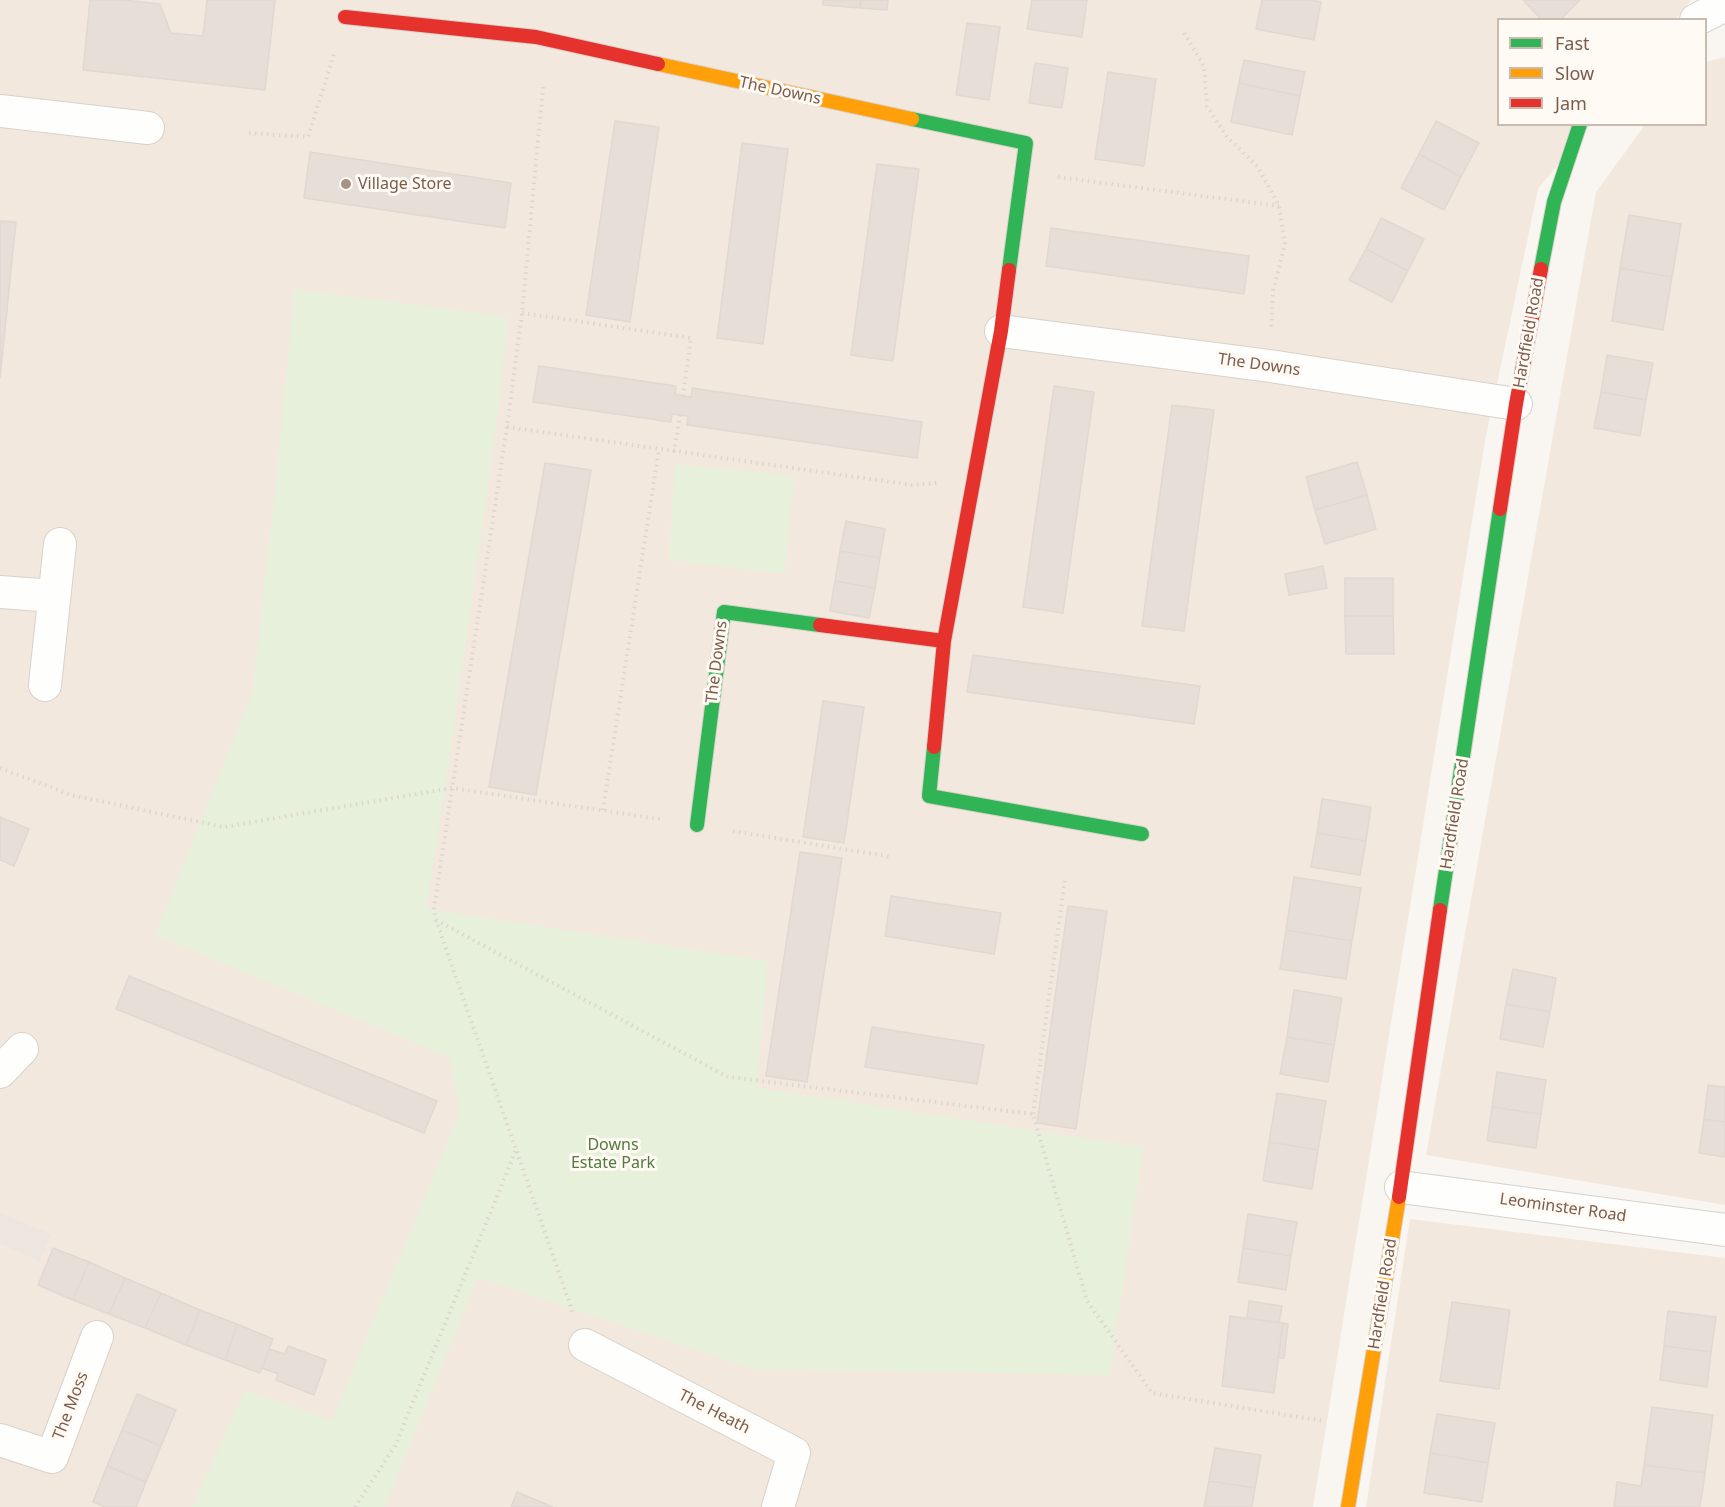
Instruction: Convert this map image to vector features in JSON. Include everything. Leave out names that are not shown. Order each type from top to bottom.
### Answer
[{"type":"street","points":[[1700,18],[1725,5]]},
{"type":"street","name":"The Downs","points":[[345,17],[536,37],[762,88],[1026,143],[1001,331],[944,641],[929,795],[1142,834]]},
{"type":"street","points":[[0,111],[148,128]]},
{"type":"street","name":"Hardfield Road","points":[[1348,1507],[1401,1187],[1417,1063],[1516,404],[1554,202],[1579,126]]},
{"type":"street","name":"The Downs","points":[[1001,331],[1270,366],[1516,404]]},
{"type":"street","points":[[45,685],[60,544]]},
{"type":"street","points":[[0,592],[53,596]]},
{"type":"street","name":"The Downs","points":[[697,825],[724,612],[944,641]]},
{"type":"street","points":[[0,1072],[22,1048]]},
{"type":"street","name":"Leominster Road","points":[[1401,1187],[1725,1230]]},
{"type":"street","name":"The Moss","points":[[0,1440],[52,1457],[97,1337]]},
{"type":"street","name":"The Heath","points":[[585,1345],[794,1453],[778,1507]]},
{"type":"path","points":[[249,133],[309,137],[345,17]]},
{"type":"path","points":[[1184,33],[1204,66],[1207,106],[1227,137],[1258,168],[1279,206],[1285,244],[1273,291],[1270,366]]},
{"type":"path","points":[[543,87],[522,313],[507,427],[434,908],[436,920],[585,1345]]},
{"type":"path","points":[[1022,172],[1279,206]]},
{"type":"path","points":[[522,313],[691,338],[682,396]]},
{"type":"path","points":[[674,452],[680,415]]},
{"type":"path","points":[[507,427],[912,485],[973,480]]},
{"type":"path","points":[[603,810],[659,449]]},
{"type":"path","points":[[0,768],[71,795],[224,827],[452,788],[892,857]]},
{"type":"path","points":[[1065,879],[1033,1114],[1087,1301],[1152,1393],[1361,1426]]},
{"type":"path","points":[[436,920],[728,1077],[1033,1114]]},
{"type":"path","points":[[355,1507],[396,1446],[516,1150]]},
{"type":"shaded area","points":[[0,0],[1691,0],[1677,18],[1497,18],[1497,126],[1589,126],[1538,189],[1485,441],[1313,1507],[0,1507]]},
{"type":"shaded area","points":[[1725,57],[1725,1205],[1426,1155],[1596,192],[1644,126],[1707,126],[1707,62]]},
{"type":"shaded area","points":[[0,1213],[51,1234],[40,1261],[0,1244]]},
{"type":"shaded area","points":[[1410,1219],[1725,1258],[1725,1507],[1366,1507]]},
{"type":"green space","name":"Downs Estate Park","points":[[294,289],[508,317],[496,426],[446,784],[426,909],[768,961],[757,1088],[1143,1147],[1110,1375],[754,1369],[478,1277],[385,1507],[192,1507],[245,1390],[332,1421],[460,1112],[449,1057],[155,935],[252,694],[278,464]]},
{"type":"green space","points":[[675,464],[794,476],[784,574],[669,560]]},
{"type":"building","points":[[90,0],[123,0],[160,4],[171,33],[203,36],[207,0],[275,0],[265,90],[83,70]]},
{"type":"building","points":[[823,0],[861,0],[860,8],[823,5]]},
{"type":"building","points":[[861,0],[888,0],[887,10],[860,8]]},
{"type":"building","points":[[1032,0],[1087,0],[1082,37],[1027,29]]},
{"type":"building","points":[[1262,0],[1321,2],[1314,40],[1256,29]]},
{"type":"building","points":[[1523,0],[1580,0],[1562,18],[1540,18]]},
{"type":"building","points":[[967,23],[1000,27],[989,100],[956,95]]},
{"type":"building","points":[[1244,60],[1305,72],[1300,96],[1239,83]]},
{"type":"building","points":[[1035,63],[1068,68],[1062,108],[1029,103]]},
{"type":"building","points":[[1108,72],[1156,79],[1144,166],[1095,159]]},
{"type":"building","points":[[1239,83],[1300,96],[1292,135],[1231,122]]},
{"type":"building","points":[[615,121],[659,127],[630,322],[586,315]]},
{"type":"building","points":[[1436,121],[1479,143],[1461,177],[1419,154]]},
{"type":"building","points":[[742,143],[788,149],[763,344],[717,338]]},
{"type":"building","points":[[310,152],[511,183],[505,228],[304,198]]},
{"type":"building","points":[[1419,154],[1461,177],[1444,210],[1401,188]]},
{"type":"building","points":[[877,164],[919,169],[893,361],[851,355]]},
{"type":"building","points":[[1629,215],[1681,224],[1672,277],[1620,268]]},
{"type":"building","points":[[1381,218],[1424,239],[1408,271],[1366,249]]},
{"type":"building","points":[[0,221],[16,222],[0,378]]},
{"type":"building","points":[[1051,228],[1249,256],[1244,294],[1046,266]]},
{"type":"building","points":[[1366,249],[1408,271],[1392,302],[1349,280]]},
{"type":"building","points":[[1620,268],[1672,277],[1663,330],[1612,321]]},
{"type":"building","points":[[1607,355],[1653,363],[1646,400],[1601,392]]},
{"type":"building","points":[[539,366],[676,386],[675,394],[683,396],[691,397],[692,388],[922,422],[917,458],[687,425],[688,416],[672,414],[671,422],[533,402]]},
{"type":"building","points":[[1054,386],[1094,392],[1063,613],[1023,607]]},
{"type":"building","points":[[1601,392],[1646,400],[1640,436],[1594,428]]},
{"type":"building","points":[[1172,405],[1214,410],[1184,631],[1142,626]]},
{"type":"building","points":[[1357,462],[1367,495],[1315,510],[1306,477]]},
{"type":"building","points":[[545,463],[591,470],[536,795],[489,787]]},
{"type":"building","points":[[1367,495],[1376,529],[1325,544],[1315,510]]},
{"type":"building","points":[[846,521],[885,529],[880,558],[840,551]]},
{"type":"building","points":[[840,551],[880,558],[875,588],[835,581]]},
{"type":"building","points":[[1323,566],[1327,588],[1289,595],[1285,574]]},
{"type":"building","points":[[1345,578],[1393,578],[1393,616],[1345,616]]},
{"type":"building","points":[[835,581],[875,588],[869,618],[830,611]]},
{"type":"building","points":[[1345,616],[1393,616],[1394,654],[1346,654]]},
{"type":"building","points":[[973,655],[1200,686],[1194,724],[967,692]]},
{"type":"building","points":[[823,701],[864,707],[844,843],[803,837]]},
{"type":"building","points":[[1322,799],[1371,807],[1366,841],[1317,833]]},
{"type":"building","points":[[0,817],[29,829],[14,866],[0,860]]},
{"type":"building","points":[[1317,833],[1366,841],[1360,875],[1311,867]]},
{"type":"building","points":[[800,852],[842,858],[807,1082],[766,1076]]},
{"type":"building","points":[[1294,877],[1361,888],[1352,941],[1286,930]]},
{"type":"building","points":[[891,896],[1001,913],[994,954],[885,936]]},
{"type":"building","points":[[1068,906],[1107,911],[1076,1129],[1037,1123]]},
{"type":"building","points":[[1286,930],[1352,941],[1346,979],[1280,969]]},
{"type":"building","points":[[1513,969],[1556,978],[1550,1012],[1506,1004]]},
{"type":"building","points":[[129,976],[437,1101],[424,1133],[116,1009]]},
{"type":"building","points":[[1294,990],[1342,998],[1334,1045],[1287,1037]]},
{"type":"building","points":[[1506,1004],[1550,1012],[1543,1047],[1500,1039]]},
{"type":"building","points":[[872,1027],[984,1045],[977,1084],[865,1067]]},
{"type":"building","points":[[1287,1037],[1334,1045],[1328,1082],[1280,1074]]},
{"type":"building","points":[[1497,1072],[1546,1080],[1541,1114],[1492,1107]]},
{"type":"building","points":[[1708,1085],[1725,1087],[1725,1122],[1704,1119]]},
{"type":"building","points":[[1277,1093],[1326,1101],[1318,1150],[1269,1142]]},
{"type":"building","points":[[1492,1107],[1541,1114],[1536,1148],[1487,1141]]},
{"type":"building","points":[[1704,1119],[1725,1122],[1725,1157],[1699,1153]]},
{"type":"building","points":[[1269,1142],[1318,1150],[1312,1189],[1263,1181]]},
{"type":"building","points":[[1248,1214],[1297,1222],[1291,1256],[1243,1248]]},
{"type":"building","points":[[53,1248],[89,1262],[73,1300],[38,1285]]},
{"type":"building","points":[[1243,1248],[1291,1256],[1286,1290],[1238,1282]]},
{"type":"building","points":[[89,1262],[125,1278],[109,1314],[73,1300]]},
{"type":"building","points":[[125,1278],[161,1293],[145,1328],[109,1314]]},
{"type":"building","points":[[161,1293],[200,1310],[186,1345],[145,1328]]},
{"type":"building","points":[[1249,1301],[1282,1306],[1279,1323],[1247,1318]]},
{"type":"building","points":[[1452,1302],[1510,1310],[1499,1389],[1440,1381]]},
{"type":"building","points":[[200,1310],[237,1324],[225,1360],[186,1345]]},
{"type":"building","points":[[1668,1311],[1716,1317],[1711,1352],[1664,1346]]},
{"type":"building","points":[[1230,1316],[1283,1323],[1274,1393],[1222,1386]]},
{"type":"building","points":[[1283,1323],[1288,1324],[1284,1358],[1278,1358]]},
{"type":"building","points":[[237,1324],[273,1339],[260,1373],[225,1360]]},
{"type":"building","points":[[288,1346],[326,1360],[314,1395],[276,1380],[278,1374],[262,1368],[269,1349],[285,1354]]},
{"type":"building","points":[[1664,1346],[1711,1352],[1707,1387],[1660,1380]]},
{"type":"building","points":[[137,1394],[176,1410],[161,1446],[122,1430]]},
{"type":"building","points":[[1652,1407],[1713,1415],[1705,1473],[1644,1465]]},
{"type":"building","points":[[1437,1414],[1495,1423],[1488,1463],[1430,1453]]},
{"type":"building","points":[[122,1430],[161,1446],[146,1482],[107,1466]]},
{"type":"building","points":[[1215,1448],[1261,1455],[1255,1488],[1209,1481]]},
{"type":"building","points":[[1430,1453],[1488,1463],[1482,1502],[1424,1493]]},
{"type":"building","points":[[1644,1465],[1705,1473],[1700,1507],[1614,1507],[1617,1482],[1641,1486]]},
{"type":"building","points":[[107,1466],[146,1482],[136,1507],[105,1507],[93,1502]]},
{"type":"building","points":[[1209,1481],[1255,1488],[1252,1507],[1204,1507]]},
{"type":"building","points":[[517,1492],[553,1507],[511,1507]]},
{"type":"traffic: fast","points":[[912,119],[1026,143],[1009,270]]},
{"type":"traffic: fast","points":[[1541,269],[1554,202],[1579,126]]},
{"type":"traffic: fast","points":[[1440,910],[1500,509]]},
{"type":"traffic: fast","points":[[697,825],[724,612],[820,625]]},
{"type":"traffic: fast","points":[[934,747],[929,796],[1142,834]]},
{"type":"traffic: slow","points":[[658,64],[912,119]]},
{"type":"traffic: slow","points":[[1348,1507],[1399,1197]]},
{"type":"traffic: jam","points":[[345,17],[536,37],[658,64]]},
{"type":"traffic: jam","points":[[1500,509],[1516,404],[1541,269]]},
{"type":"traffic: jam","points":[[934,747],[944,641],[1001,331],[1009,270]]},
{"type":"traffic: jam","points":[[820,625],[944,641]]},
{"type":"traffic: jam","points":[[1399,1197],[1440,910]]},
{"type":"place","name":"Village Store","points":[[346,184]]}]
